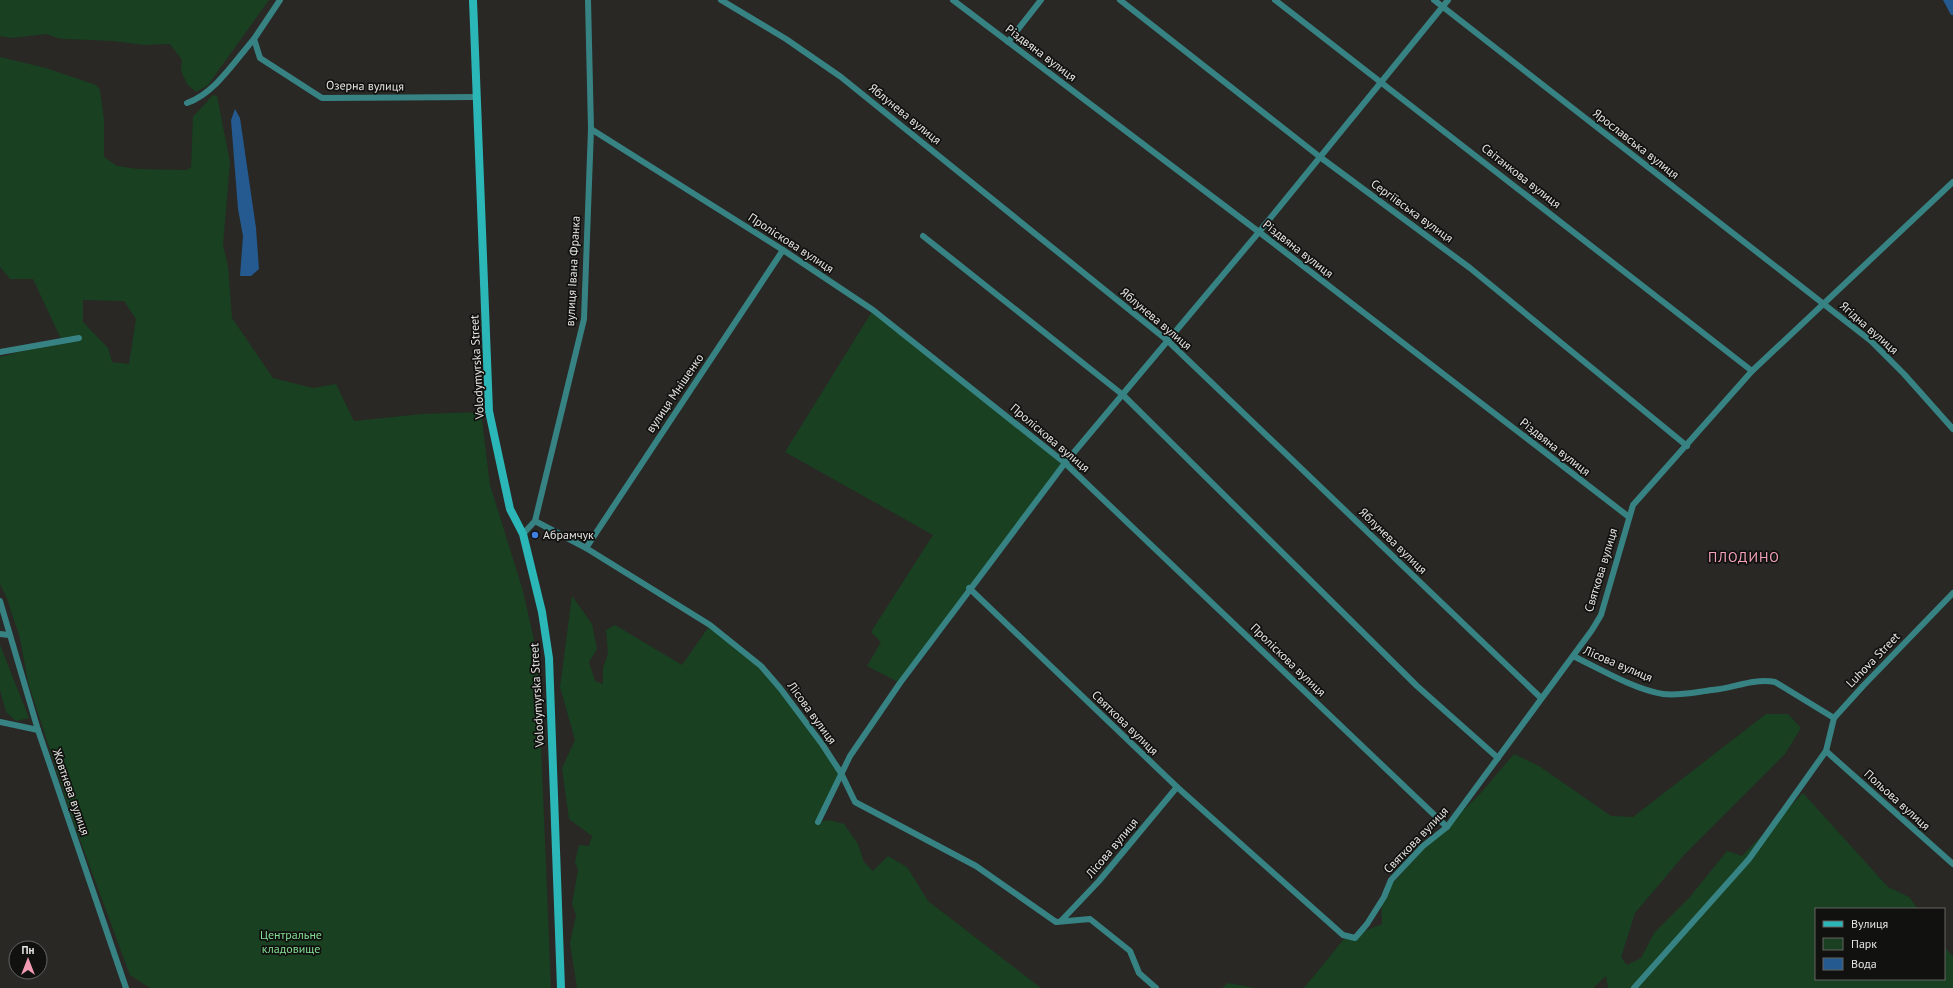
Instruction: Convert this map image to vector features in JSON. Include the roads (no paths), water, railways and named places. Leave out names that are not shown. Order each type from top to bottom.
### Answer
[{"type":"main road","name":"Volodymyrska Street","points":[[474,0],[489,411],[510,509],[522,534],[542,612],[549,658],[561,988]]},
{"type":"street","points":[[187,103],[198,99],[211,88],[254,39],[280,0]]},
{"type":"street","name":"вулиця Івана Франка","points":[[535,521],[584,319],[591,129],[588,0]]},
{"type":"street","name":"Яблунева вулиця","points":[[721,0],[786,39],[841,76],[1168,341],[1541,698]]},
{"type":"street","name":"Різдвяна вулиця","points":[[953,0],[1259,232],[1629,518]]},
{"type":"street","points":[[1008,42],[1041,0]]},
{"type":"street","name":"Сергіївська вулиця","points":[[1120,0],[1320,157],[1470,268],[1687,446]]},
{"type":"street","name":"Світанкова вулиця","points":[[1275,0],[1752,370]]},
{"type":"street","name":"Ярославська вулиця","points":[[1434,0],[1824,304]]},
{"type":"street","points":[[818,822],[841,773],[900,683],[969,588],[1065,463],[1259,232],[1448,0]]},
{"type":"street","name":"Озерна вулиця","points":[[254,39],[260,58],[322,98],[477,97]]},
{"type":"street","name":"Проліскова вулиця","points":[[591,129],[783,250],[873,310],[1065,463],[1447,827]]},
{"type":"street","name":"Ягідна вулиця","points":[[1953,182],[1824,304],[1871,341],[1904,374],[1953,429]]},
{"type":"street","points":[[923,236],[1123,395],[1417,686],[1498,758]]},
{"type":"street","name":"вулиця Мнішенко","points":[[586,548],[783,250]]},
{"type":"street","name":"Святкова вулиця","points":[[969,588],[1177,787],[1343,935],[1355,938],[1368,924],[1384,897],[1391,880],[1423,846],[1447,827],[1573,656],[1601,615],[1633,505],[1687,446],[1752,370],[1824,304]]},
{"type":"street","points":[[0,352],[79,338]]},
{"type":"street","points":[[522,534],[535,521]]},
{"type":"street","name":"Лісова вулиця","points":[[535,521],[586,548],[710,625],[761,666],[792,704],[841,773],[855,802],[976,866],[1056,922],[1090,919],[1130,950],[1139,973],[1156,988]]},
{"type":"street","name":"Luhova Street","points":[[1826,752],[1834,718],[1863,686],[1953,594]]},
{"type":"street","name":"Жовтнева вулиця","points":[[0,601],[38,730],[126,988]]},
{"type":"street","points":[[0,634],[9,635]]},
{"type":"street","name":"Лісова вулиця","points":[[1573,656],[1633,684],[1663,694],[1717,690],[1750,681],[1764,680],[1775,682],[1834,718]]},
{"type":"street","points":[[0,722],[38,730]]},
{"type":"street","points":[[1634,988],[1749,859],[1826,752]]},
{"type":"street","name":"Польова вулиця","points":[[1826,752],[1953,864]]},
{"type":"street","name":"Лісова вулиця","points":[[1061,921],[1099,881],[1177,787]]},
{"type":"water","points":[[1943,0],[1953,0],[1953,15],[1951,15]]},
{"type":"water","points":[[235,109],[240,118],[256,228],[259,269],[251,276],[240,276],[243,236],[238,209],[231,120]]},
{"type":"place","name":"Абрамчук","points":[[535,535]]},
{"type":"district","name":"ПЛОДИНО","points":[[1744,557]]},
{"type":"park label","name":"Центральне кладовище","points":[[291,942]]}]
